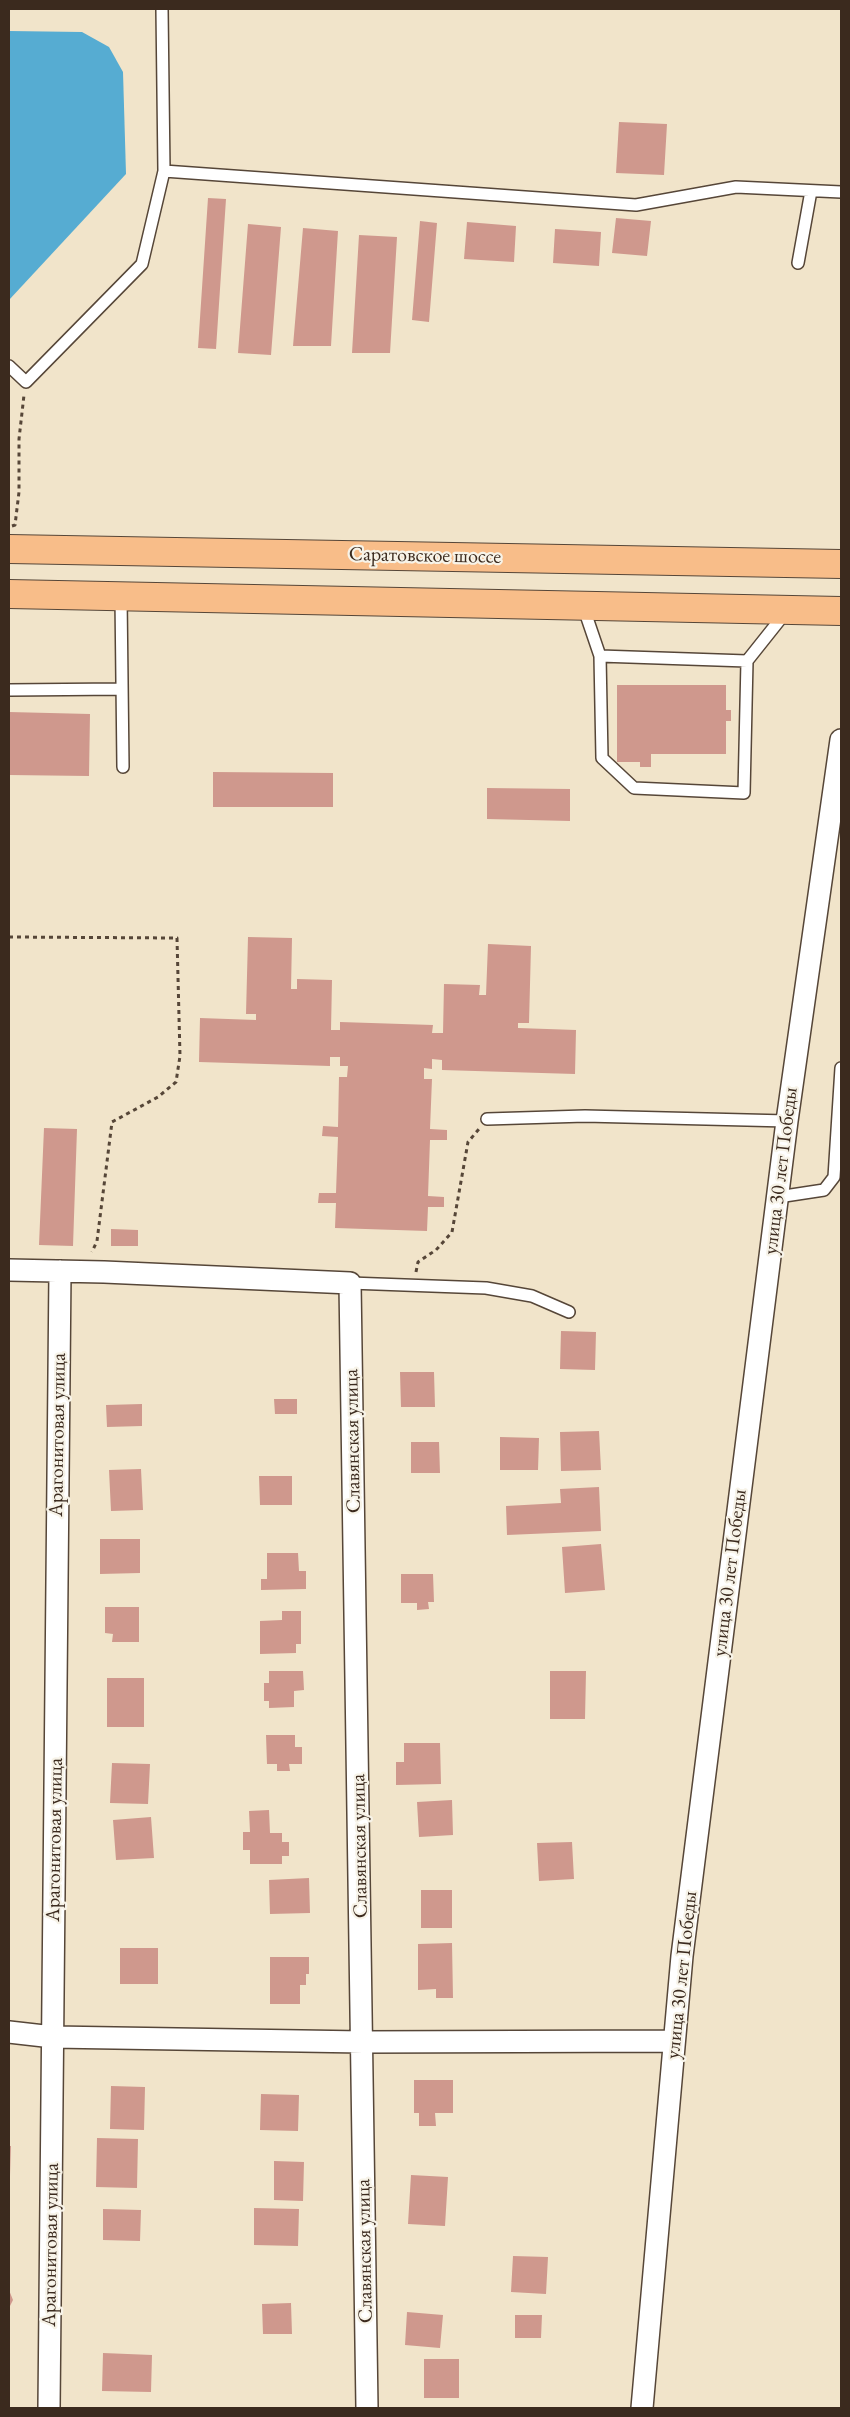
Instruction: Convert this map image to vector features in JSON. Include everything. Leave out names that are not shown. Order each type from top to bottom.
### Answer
[{"type":"main road","name":"Саратовское шоссе","points":[[9,548],[841,564]]},
{"type":"main road","points":[[9,594],[841,611]]},
{"type":"street","name":"улица 30 лет Победы","points":[[642,2408],[682,1956],[778,1197],[841,740]]},
{"type":"street","points":[[9,1270],[85,1271],[350,1283]]},
{"type":"street","name":"Арагонитовая улица","points":[[49,2408],[60,1271]]},
{"type":"street","name":"Славянская улица","points":[[350,1283],[363,2042],[367,2408]]},
{"type":"street","points":[[9,2032],[53,2037],[363,2042],[674,2041]]},
{"type":"lane","points":[[9,366],[26,382],[142,264],[164,170],[162,9]]},
{"type":"lane","points":[[164,170],[636,205],[736,187],[841,192]]},
{"type":"lane","points":[[798,263],[811,191]]},
{"type":"lane","points":[[121,597],[123,767]]},
{"type":"lane","points":[[583,606],[600,656],[602,758],[634,788],[744,793],[747,661],[788,610]]},
{"type":"lane","points":[[600,656],[747,661]]},
{"type":"lane","points":[[9,690],[122,689]]},
{"type":"lane","points":[[778,1197],[824,1190],[834,1177],[839,1126],[841,1068]]},
{"type":"lane","points":[[487,1119],[585,1116],[788,1121]]},
{"type":"lane","points":[[350,1283],[486,1288],[532,1296],[569,1312]]},
{"type":"path","points":[[9,526],[15,525],[19,492],[19,439],[26,382]]},
{"type":"path","points":[[9,937],[178,938],[180,1056],[176,1082],[158,1097],[112,1122],[97,1241],[85,1271]]},
{"type":"path","points":[[413,1285],[418,1262],[436,1250],[452,1232],[468,1142],[487,1119]]},
{"type":"water","points":[[9,31],[82,32],[109,47],[123,72],[126,174],[9,300]]},
{"type":"building","points":[[619,122],[667,124],[664,175],[616,173]]},
{"type":"building","points":[[208,198],[226,199],[216,349],[198,348]]},
{"type":"building","points":[[616,218],[651,221],[647,256],[612,253]]},
{"type":"building","points":[[420,221],[437,223],[429,322],[412,320]]},
{"type":"building","points":[[467,222],[516,226],[514,262],[464,259]]},
{"type":"building","points":[[248,224],[281,227],[271,355],[238,353]]},
{"type":"building","points":[[303,228],[338,231],[331,346],[293,346]]},
{"type":"building","points":[[555,229],[601,232],[599,266],[553,263]]},
{"type":"building","points":[[359,235],[397,237],[390,353],[352,353]]},
{"type":"building","points":[[617,685],[726,685],[726,710],[731,710],[731,721],[726,721],[726,754],[651,754],[651,767],[640,767],[640,762],[617,762]]},
{"type":"building","points":[[9,712],[90,714],[89,776],[9,775]]},
{"type":"building","points":[[213,772],[333,773],[333,807],[213,807]]},
{"type":"building","points":[[487,788],[570,789],[570,821],[487,819]]},
{"type":"building","points":[[248,937],[292,938],[291,989],[297,989],[297,979],[332,980],[331,1030],[340,1030],[340,1022],[433,1025],[432,1033],[443,1033],[444,984],[480,985],[479,995],[486,995],[488,944],[531,946],[529,1023],[518,1023],[518,1028],[576,1030],[575,1074],[442,1070],[442,1060],[432,1059],[432,1069],[424,1068],[424,1079],[432,1079],[430,1129],[447,1130],[447,1140],[430,1140],[428,1196],[444,1197],[444,1207],[428,1207],[427,1231],[335,1228],[336,1203],[318,1203],[319,1193],[336,1193],[338,1137],[322,1136],[323,1126],[338,1127],[339,1077],[347,1077],[348,1066],[340,1066],[340,1057],[330,1057],[330,1066],[199,1062],[200,1018],[256,1020],[256,1014],[246,1014]]},
{"type":"building","points":[[44,1128],[77,1129],[73,1246],[39,1245]]},
{"type":"building","points":[[111,1229],[138,1230],[138,1246],[111,1246]]},
{"type":"building","points":[[561,1331],[596,1332],[595,1370],[560,1369]]},
{"type":"building","points":[[400,1372],[434,1372],[435,1407],[401,1407]]},
{"type":"building","points":[[274,1399],[297,1399],[297,1414],[275,1414]]},
{"type":"building","points":[[142,1404],[142,1426],[107,1427],[106,1405]]},
{"type":"building","points":[[599,1431],[601,1470],[561,1471],[560,1432]]},
{"type":"building","points":[[500,1437],[539,1438],[538,1470],[500,1470]]},
{"type":"building","points":[[411,1442],[439,1442],[440,1473],[411,1473]]},
{"type":"building","points":[[141,1469],[143,1510],[111,1511],[109,1470]]},
{"type":"building","points":[[259,1476],[292,1476],[292,1505],[260,1505]]},
{"type":"building","points":[[599,1487],[601,1531],[507,1535],[506,1506],[561,1503],[560,1489]]},
{"type":"building","points":[[100,1539],[140,1539],[140,1573],[100,1574]]},
{"type":"building","points":[[601,1544],[605,1590],[565,1593],[562,1547]]},
{"type":"building","points":[[267,1553],[298,1553],[299,1571],[306,1571],[306,1589],[261,1590],[261,1579],[267,1579]]},
{"type":"building","points":[[401,1574],[433,1574],[434,1602],[428,1602],[429,1609],[417,1610],[417,1603],[401,1603]]},
{"type":"building","points":[[105,1607],[139,1607],[139,1642],[112,1642],[113,1634],[105,1633]]},
{"type":"building","points":[[282,1611],[301,1611],[301,1644],[296,1644],[296,1653],[260,1654],[260,1621],[282,1620]]},
{"type":"building","points":[[269,1671],[303,1671],[304,1690],[294,1691],[294,1707],[269,1708],[269,1701],[264,1701],[264,1683],[269,1683]]},
{"type":"building","points":[[550,1671],[586,1671],[585,1719],[550,1719]]},
{"type":"building","points":[[107,1678],[144,1678],[144,1727],[107,1727]]},
{"type":"building","points":[[266,1735],[295,1735],[295,1747],[302,1747],[302,1764],[289,1764],[290,1771],[277,1771],[277,1764],[267,1764]]},
{"type":"building","points":[[404,1743],[440,1743],[441,1784],[396,1785],[396,1762],[404,1762]]},
{"type":"building","points":[[112,1763],[150,1764],[148,1804],[110,1803]]},
{"type":"building","points":[[452,1800],[453,1835],[419,1837],[417,1802]]},
{"type":"building","points":[[269,1810],[270,1833],[282,1833],[282,1842],[289,1842],[289,1856],[282,1856],[282,1864],[250,1864],[250,1850],[243,1850],[243,1832],[250,1832],[249,1811]]},
{"type":"building","points":[[151,1817],[154,1858],[116,1860],[113,1820]]},
{"type":"building","points":[[572,1842],[574,1879],[539,1881],[537,1843]]},
{"type":"building","points":[[309,1878],[310,1913],[270,1914],[269,1880]]},
{"type":"building","points":[[421,1890],[452,1890],[452,1928],[421,1928]]},
{"type":"building","points":[[452,1943],[453,1998],[436,1998],[436,1989],[418,1990],[418,1944]]},
{"type":"building","points":[[120,1948],[158,1948],[158,1984],[120,1984]]},
{"type":"building","points":[[270,1957],[309,1957],[309,1974],[306,1974],[306,1985],[300,1985],[300,2004],[270,2004]]},
{"type":"building","points":[[414,2080],[453,2080],[453,2113],[435,2113],[436,2126],[419,2126],[419,2113],[414,2113]]},
{"type":"building","points":[[111,2086],[145,2087],[144,2130],[110,2129]]},
{"type":"building","points":[[261,2094],[299,2095],[298,2131],[260,2130]]},
{"type":"building","points":[[97,2138],[138,2139],[137,2188],[96,2187]]},
{"type":"building","points":[[9,2146],[11,2146],[10,2176],[9,2176]]},
{"type":"building","points":[[274,2161],[304,2162],[303,2201],[274,2200]]},
{"type":"building","points":[[411,2175],[448,2177],[445,2226],[408,2224]]},
{"type":"building","points":[[254,2208],[299,2209],[298,2246],[254,2245]]},
{"type":"building","points":[[103,2209],[141,2210],[140,2241],[103,2240]]},
{"type":"building","points":[[513,2256],[548,2257],[546,2294],[511,2292]]},
{"type":"building","points":[[9,2290],[13,2300],[9,2308]]},
{"type":"building","points":[[291,2303],[292,2334],[263,2334],[262,2304]]},
{"type":"building","points":[[407,2312],[443,2315],[440,2348],[405,2345]]},
{"type":"building","points":[[515,2315],[542,2315],[541,2338],[515,2338]]},
{"type":"building","points":[[103,2353],[152,2355],[151,2392],[102,2391]]},
{"type":"building","points":[[424,2359],[459,2359],[459,2398],[424,2398]]}]
